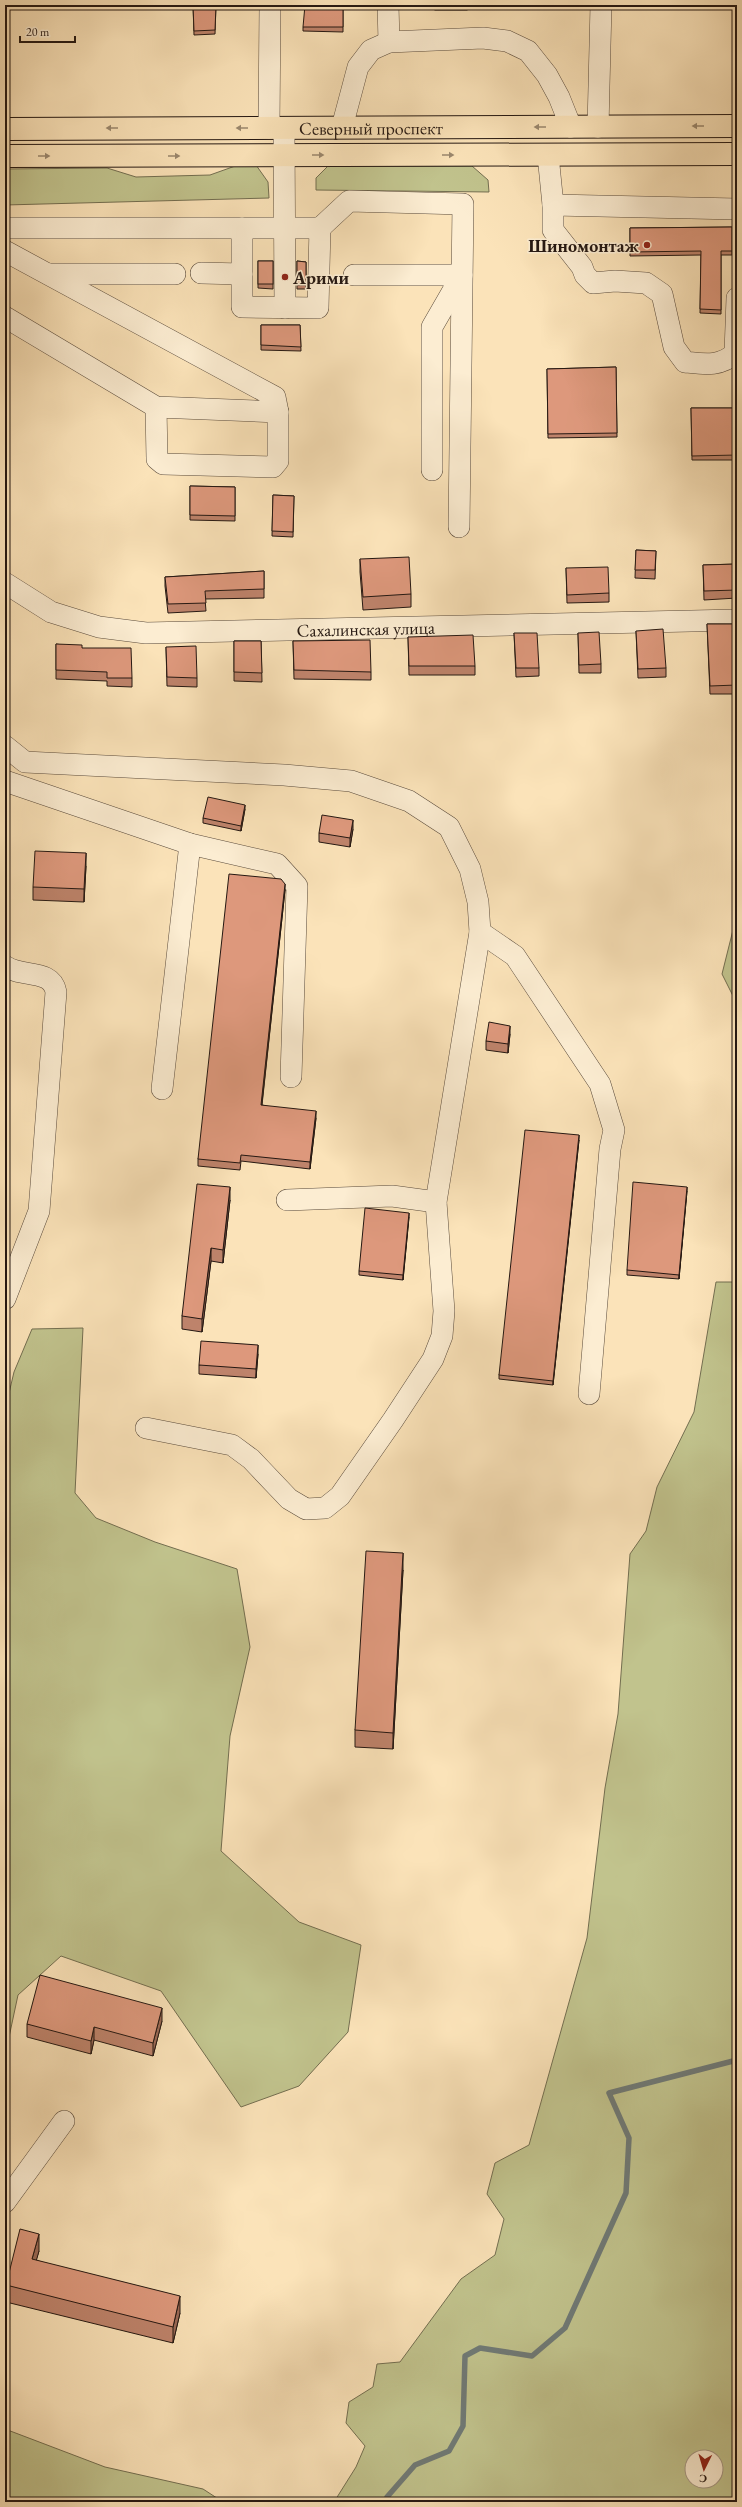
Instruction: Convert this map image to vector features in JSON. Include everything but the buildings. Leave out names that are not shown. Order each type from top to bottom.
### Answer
[{"type":"main road","name":"Северный проспект","points":[[5,129],[737,126]]},
{"type":"main road","name":"Северный проспект","points":[[5,156],[737,154]]},
{"type":"street","points":[[270,5],[277,128],[285,155],[285,308]]},
{"type":"street","points":[[388,5],[389,42]]},
{"type":"street","points":[[598,127],[601,5]]},
{"type":"street","points":[[342,128],[358,67],[372,50],[389,42],[483,38],[508,41],[528,50],[547,75],[559,97],[571,127]]},
{"type":"street","points":[[548,155],[553,206],[553,230],[582,267],[585,275],[593,282],[615,280],[646,283],[662,294],[674,347],[685,362],[707,364],[726,361],[735,353],[737,298]]},
{"type":"street","points":[[5,228],[320,228],[349,201],[463,204],[459,527]]},
{"type":"street","points":[[553,206],[737,209]]},
{"type":"street","points":[[242,228],[242,307],[285,308],[318,308],[320,228]]},
{"type":"street","points":[[5,252],[275,397],[278,412],[278,462],[273,467],[163,464],[157,459],[156,407]]},
{"type":"street","points":[[47,274],[175,274]]},
{"type":"street","points":[[201,274],[242,274]]},
{"type":"street","points":[[354,275],[462,275]]},
{"type":"street","points":[[432,470],[432,327],[462,275]]},
{"type":"street","points":[[5,317],[156,407],[278,412]]},
{"type":"street","name":"Сахалинская улица","points":[[5,583],[50,612],[99,627],[146,633],[737,620]]},
{"type":"street","points":[[5,746],[26,762],[284,775],[351,781],[409,801],[449,827],[470,869],[478,902],[480,932],[436,1202],[444,1311],[442,1336],[433,1360],[340,1496],[325,1508],[306,1509],[289,1499],[251,1458],[232,1445],[146,1428]]},
{"type":"street","points":[[5,781],[190,844],[277,864],[297,886],[291,1077]]},
{"type":"street","points":[[162,1089],[190,844]]},
{"type":"street","points":[[480,932],[515,956],[600,1084],[614,1130],[610,1148],[589,1394]]},
{"type":"street","points":[[5,966],[12,970],[48,978],[54,984],[56,992],[39,1211],[6,1293]]},
{"type":"street","points":[[287,1200],[392,1196],[436,1202]]},
{"type":"street","points":[[5,2202],[64,2121]]},
{"type":"green space","points":[[238,165],[256,165],[268,182],[269,198],[5,205],[5,169],[107,168],[136,177],[210,175]]},
{"type":"green space","points":[[328,166],[472,166],[488,180],[489,192],[316,190],[316,178]]},
{"type":"green space","points":[[737,914],[737,1004],[722,974]]},
{"type":"green space","points":[[716,1282],[737,1282],[737,2494],[728,2502],[334,2502],[356,2467],[365,2446],[346,2423],[349,2402],[373,2387],[377,2364],[400,2362],[461,2279],[495,2255],[504,2219],[487,2194],[495,2163],[529,2145],[587,1938],[605,1788],[618,1714],[630,1554],[646,1531],[657,1487],[694,1412]]},
{"type":"green space","points":[[83,1328],[75,1493],[96,1518],[155,1542],[237,1569],[250,1647],[230,1736],[221,1851],[299,1922],[361,1945],[348,2032],[299,2086],[241,2107],[161,1991],[61,1956],[18,1995],[5,2056],[5,1410],[14,1372],[32,1329]]},
{"type":"green space","points":[[5,2429],[105,2467],[203,2489],[223,2502],[5,2502]]},
{"type":"waterway","points":[[386,2502],[387,2497],[415,2465],[449,2451],[463,2426],[465,2356],[480,2348],[532,2356],[565,2328],[626,2193],[629,2138],[609,2093],[737,2060]]},
{"type":"place","name":"Шиномонтаж","points":[[647,245]]},
{"type":"place","name":"Арими","points":[[285,277]]}]
